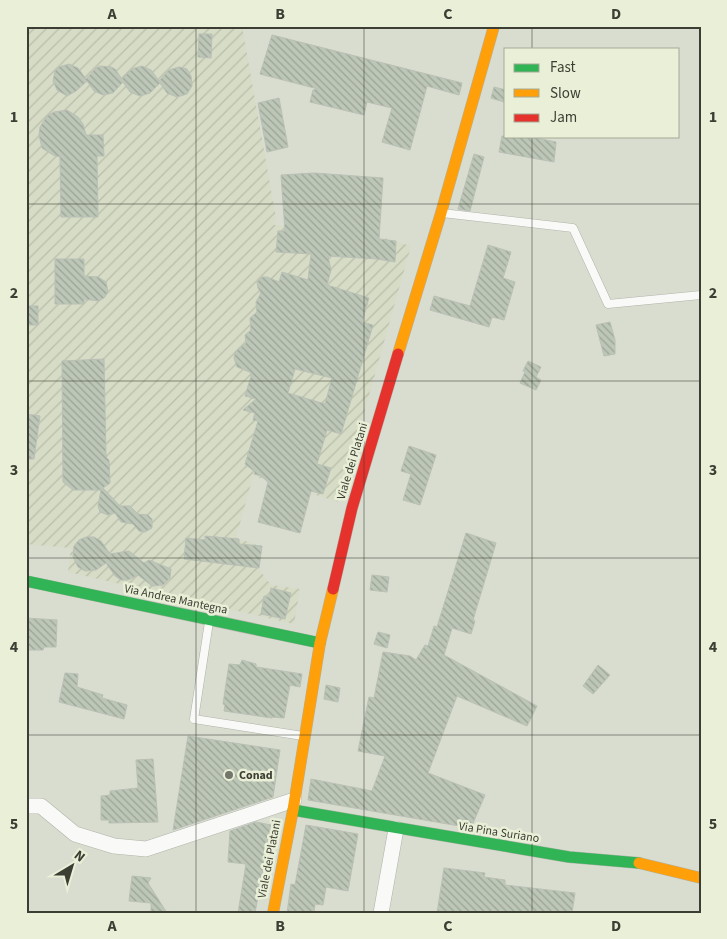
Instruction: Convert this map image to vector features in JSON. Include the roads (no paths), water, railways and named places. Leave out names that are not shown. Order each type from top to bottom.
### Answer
[{"type":"street","name":"Viale dei Platani","points":[[273,913],[294,805],[320,643],[352,508],[441,212],[494,26]]},
{"type":"street","name":"Via Andrea Mantegna","points":[[26,581],[320,643]]},
{"type":"street","points":[[26,806],[41,806],[75,834],[114,846],[146,849],[294,805]]},
{"type":"street","name":"Via Pina Suriano","points":[[294,805],[396,829],[569,857],[638,863],[701,878]]},
{"type":"street","points":[[381,913],[396,829]]},
{"type":"lane","points":[[441,212],[573,228],[608,304],[701,295]]},
{"type":"lane","points":[[209,620],[194,719],[305,737]]},
{"type":"place","name":"Conad","points":[[229,775]]}]
